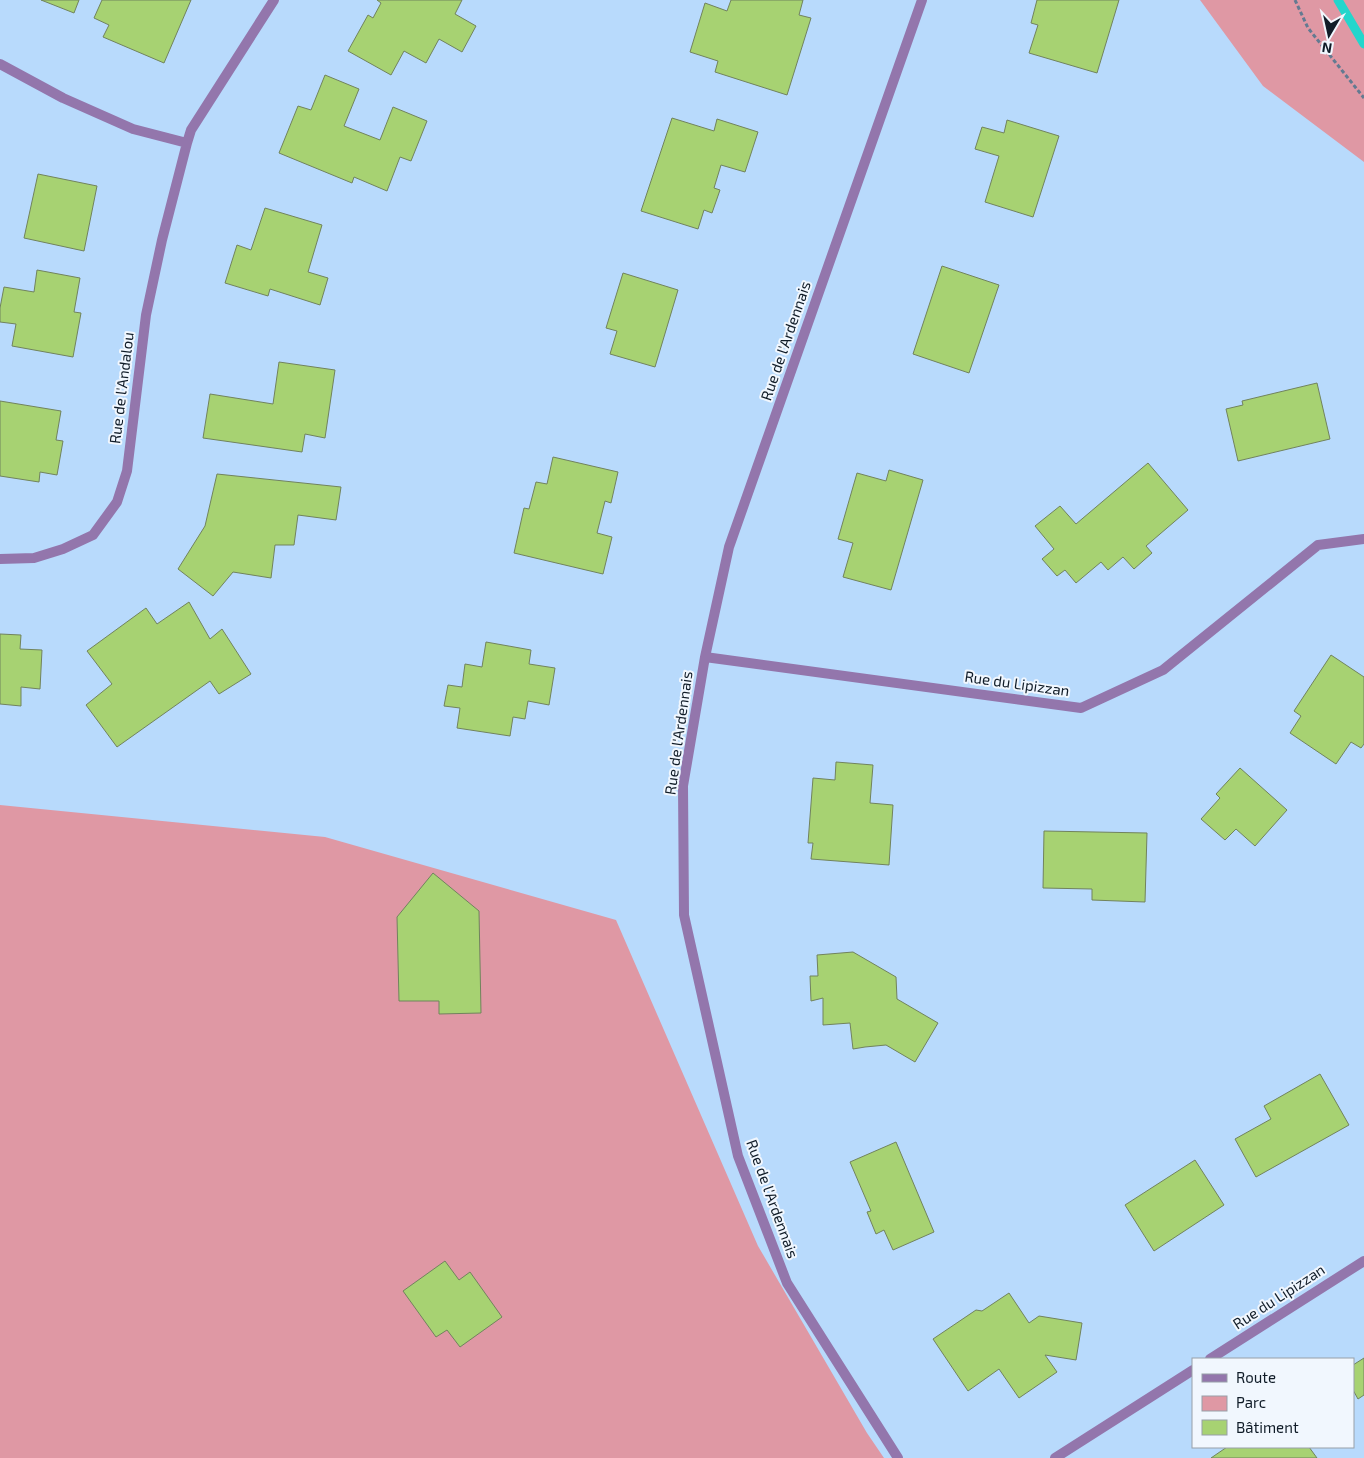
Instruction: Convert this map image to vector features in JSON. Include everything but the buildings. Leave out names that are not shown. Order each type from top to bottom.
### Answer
[{"type":"street","name":"Rue de l'Andalou","points":[[0,559],[34,558],[63,549],[93,536],[117,502],[127,471],[146,315],[164,231],[187,143],[192,130],[274,0]]},
{"type":"street","name":"Rue de l'Ardennais","points":[[898,1458],[787,1284],[738,1156],[684,915],[683,786],[705,657],[729,547],[922,0]]},
{"type":"street","points":[[0,64],[63,98],[134,129],[187,143]]},
{"type":"street","name":"Rue du Lipizzan","points":[[705,657],[1081,708],[1163,670],[1318,545],[1364,539]]},
{"type":"street","name":"Rue du Lipizzan","points":[[1212,1358],[1364,1261]]},
{"type":"street","points":[[1055,1458],[1192,1371]]},
{"type":"path","points":[[1295,0],[1308,28],[1364,98]]},
{"type":"green space","points":[[1200,0],[1364,0],[1364,162],[1263,86]]},
{"type":"green space","points":[[0,805],[325,837],[616,920],[758,1246],[867,1433],[884,1458],[0,1458]]},
{"type":"waterway","points":[[1338,0],[1364,44]]}]
